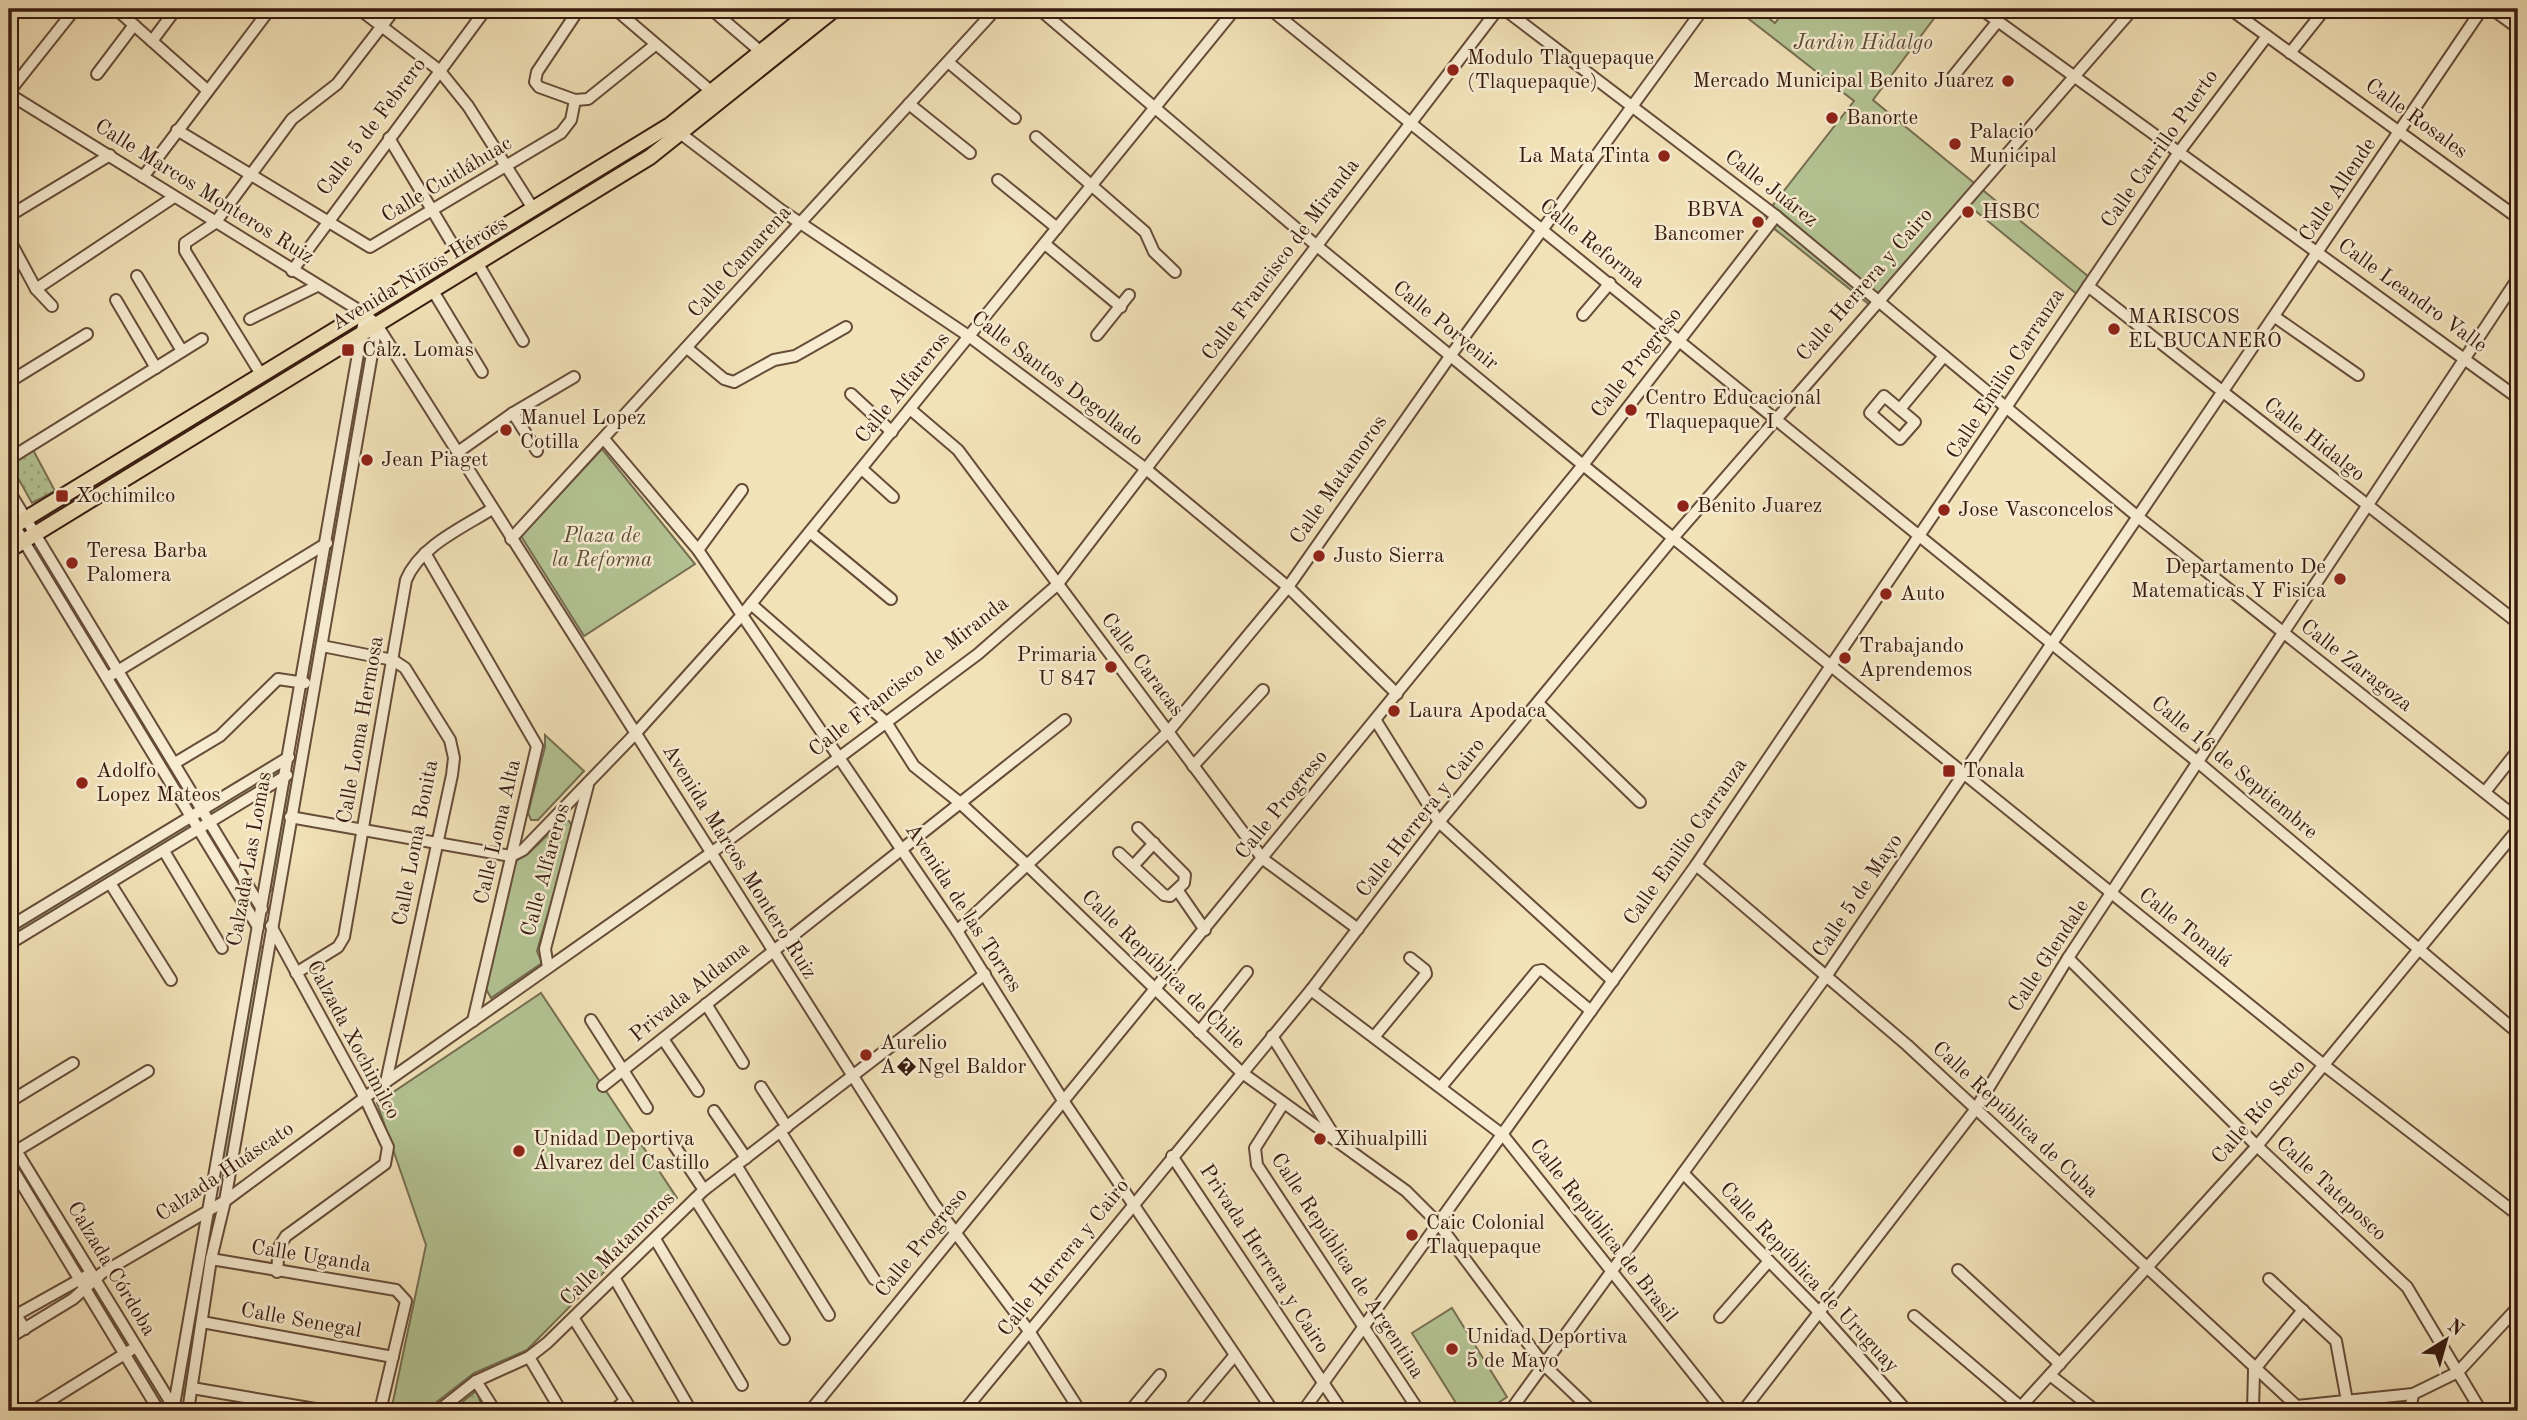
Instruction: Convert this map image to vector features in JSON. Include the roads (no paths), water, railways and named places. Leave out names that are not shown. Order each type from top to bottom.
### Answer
[{"type":"main road","name":"Avenida Niños Héroes","points":[[9,550],[650,157],[712,92],[813,9]]},
{"type":"main road","name":"Avenida Niños Héroes","points":[[14,523],[365,314],[534,209],[675,129],[835,9]]},
{"type":"street","points":[[9,93],[75,9]]},
{"type":"street","points":[[116,9],[207,90]]},
{"type":"street","points":[[152,41],[176,9]]},
{"type":"street","points":[[143,177],[270,9]]},
{"type":"street","points":[[359,9],[439,70],[468,106],[534,209]]},
{"type":"street","points":[[262,376],[185,251],[187,241],[215,223],[296,115],[337,84],[395,9]]},
{"type":"street","name":"Calle 5 de Febrero","points":[[292,271],[326,221],[486,9]]},
{"type":"street","points":[[579,9],[535,77],[539,87],[575,100],[588,99],[655,45]]},
{"type":"street","points":[[615,9],[712,92]]},
{"type":"street","points":[[711,9],[761,52]]},
{"type":"street","name":"Calle Camarena","points":[[511,539],[996,9]]},
{"type":"street","name":"Calle Porvenir","points":[[1039,9],[1317,246],[1831,667]]},
{"type":"street","name":"Calle Alfareros","points":[[511,856],[523,850],[589,782],[742,615],[1235,9]]},
{"type":"street","name":"Calle Reforma","points":[[1270,9],[1543,227],[1920,537]]},
{"type":"street","name":"Calle Francisco de Miranda","points":[[365,1098],[711,853],[978,654],[1057,585],[1498,9]]},
{"type":"street","name":"Calle Juárez","points":[[1504,9],[1776,216],[2007,410]]},
{"type":"street","name":"Calle Matamoros","points":[[957,931],[1168,732],[1288,587],[1451,355],[1703,9]]},
{"type":"street","name":"Calle Leandro Valle","points":[[1981,9],[2518,398]]},
{"type":"street","name":"Calle Herrera y Cairo","points":[[964,1411],[1311,990],[1439,822],[1673,538],[1971,191],[2133,9]]},
{"type":"street","name":"Calle Rosales","points":[[2230,9],[2518,218]]},
{"type":"street","points":[[2290,53],[2325,9]]},
{"type":"street","name":"Calle Allende","points":[[2223,392],[2482,9]]},
{"type":"street","points":[[2492,9],[2518,29]]},
{"type":"street","points":[[1951,79],[1998,21]]},
{"type":"street","points":[[97,74],[134,25]]},
{"type":"street","name":"Calle Carrillo Puerto","points":[[2088,286],[2179,152],[2267,36]]},
{"type":"street","points":[[948,62],[1015,118]]},
{"type":"street","name":"Calle Marcos Monteros Ruiz","points":[[9,93],[365,314],[377,325]]},
{"type":"street","name":"Calle Cuitláhuac","points":[[177,130],[370,247],[508,166],[567,127],[575,100]]},
{"type":"street","points":[[909,104],[970,153]]},
{"type":"street","name":"Calle Santos Degollado","points":[[675,129],[781,210],[802,221],[970,337],[1146,469],[1288,587],[1398,694]]},
{"type":"street","points":[[1036,137],[1145,232],[1154,252],[1175,272]]},
{"type":"street","points":[[389,138],[459,256]]},
{"type":"street","points":[[9,216],[110,155]]},
{"type":"street","points":[[998,180],[1057,228]]},
{"type":"street","points":[[36,289],[174,197]]},
{"type":"street","name":"Calle Progreso","points":[[810,1411],[1398,694],[1583,465],[1776,216]]},
{"type":"street","points":[[9,239],[36,289],[52,306]]},
{"type":"street","points":[[1045,244],[1121,307]]},
{"type":"street","points":[[478,264],[523,341]]},
{"type":"street","points":[[137,276],[182,351]]},
{"type":"street","name":"Calle Glendale","points":[[1743,1411],[1975,1111],[2068,958],[2113,894],[2518,278]]},
{"type":"street","points":[[1583,315],[1609,283]]},
{"type":"street","points":[[250,319],[317,286]]},
{"type":"street","name":"Calle Hidalgo","points":[[2088,286],[2518,623]]},
{"type":"street","name":"Calle Emilio Carranza","points":[[1303,1411],[1696,865],[2007,410],[2088,286]]},
{"type":"street","points":[[433,291],[482,372]]},
{"type":"street","points":[[1097,335],[1129,295]]},
{"type":"street","points":[[116,300],[156,368]]},
{"type":"street","name":"Calzada Las Lomas","points":[[173,1409],[365,314]]},
{"type":"street","points":[[2275,317],[2358,375]]},
{"type":"street","name":"Calzada Las Lomas","points":[[187,1411],[211,1259],[225,1200],[377,325]]},
{"type":"street","name":"Avenida Marcos Montero Ruiz","points":[[377,325],[852,1076],[955,1234],[1029,1331],[1080,1411]]},
{"type":"street","points":[[687,348],[724,379],[734,382],[774,360],[795,356],[846,327]]},
{"type":"street","points":[[9,382],[87,334]]},
{"type":"street","points":[[9,459],[202,339]]},
{"type":"street","points":[[1900,409],[1944,356]]},
{"type":"street","points":[[458,452],[513,413],[574,377]]},
{"type":"street","name":"Calle 5 de Mayo","points":[[1513,1410],[1827,975],[2223,392]]},
{"type":"street","points":[[851,394],[892,432]]},
{"type":"street","name":"Calle Caracas","points":[[911,409],[958,450],[1263,859],[1358,929]]},
{"type":"street","name":"Calle Zaragoza","points":[[2007,410],[2518,819]]},
{"type":"street","points":[[513,413],[537,451]]},
{"type":"street","name":"Avenida de las Torres","points":[[604,439],[698,550],[957,931],[1064,1102],[1270,1410]]},
{"type":"street","points":[[862,469],[892,497]]},
{"type":"street","points":[[698,550],[742,490]]},
{"type":"street","name":"Calzada Xochimilco","points":[[9,491],[14,523],[29,537],[112,674],[190,817],[258,926],[269,938],[281,942]]},
{"type":"street","name":"Calle Loma Hermosa","points":[[296,973],[342,943],[364,831],[406,580],[411,568],[425,553],[492,509]]},
{"type":"street","points":[[810,531],[891,599]]},
{"type":"street","name":"Calle 16 de Septiembre","points":[[1920,537],[2199,763],[2421,948],[2518,1033]]},
{"type":"street","points":[[112,674],[326,542],[341,544]]},
{"type":"street","name":"Calle Loma Alta","points":[[425,553],[536,743],[474,1021]]},
{"type":"street","name":"Calle República de Chile","points":[[751,604],[886,722],[914,765],[1026,864],[1241,1072],[1406,1191],[1437,1223],[1544,1365],[1592,1411]]},
{"type":"street","points":[[322,646],[393,660]]},
{"type":"street","name":"Calle Loma Bonita","points":[[386,1082],[452,775],[453,752],[447,735],[412,676],[393,660]]},
{"type":"street","name":"Calle Tonalá","points":[[1831,667],[2325,1066],[2518,1215]]},
{"type":"street","name":"Calzada Xochimilco","points":[[112,674],[175,763],[261,907],[365,1098],[387,1147],[385,1164],[283,1239],[277,1272]]},
{"type":"street","points":[[175,763],[220,736],[278,679],[315,685]]},
{"type":"street","points":[[1193,766],[1263,690]]},
{"type":"street","points":[[1538,703],[1640,802]]},
{"type":"street","name":"Privada Aldama","points":[[603,1086],[1065,720]]},
{"type":"street","points":[[1376,721],[1439,822],[1613,981]]},
{"type":"street","points":[[9,927],[303,748]]},
{"type":"street","points":[[2485,792],[2518,750]]},
{"type":"street","points":[[9,944],[299,768]]},
{"type":"street","name":"Calle Alfareros","points":[[548,967],[545,949],[589,782]]},
{"type":"street","points":[[290,817],[511,856]]},
{"type":"street","points":[[1119,853],[1134,864],[1164,895],[1170,896],[1178,891],[1185,875],[1138,828]]},
{"type":"street","name":"Calle Río Seco","points":[[2019,1409],[2257,1146],[2518,829]]},
{"type":"street","points":[[1134,864],[1154,843]]},
{"type":"street","points":[[164,851],[222,948]]},
{"type":"street","name":"Calle República de Cuba","points":[[1696,865],[1827,975],[2254,1370],[2300,1409]]},
{"type":"street","points":[[110,883],[171,980]]},
{"type":"street","points":[[1178,891],[1205,930]]},
{"type":"street","points":[[63,894],[71,907]]},
{"type":"street","points":[[1374,1037],[1426,974],[1410,958]]},
{"type":"street","name":"Calle Tateposco","points":[[2068,958],[2257,1146],[2407,1287],[2481,1411]]},
{"type":"street","points":[[1441,1087],[1537,971],[1542,970],[1591,1011]]},
{"type":"street","points":[[1199,1032],[1247,972]]},
{"type":"street","name":"Calle Matamoros","points":[[438,1411],[476,1381],[529,1357],[574,1319],[704,1190],[985,974]]},
{"type":"street","name":"Calle República de Brasil","points":[[1311,990],[1503,1135],[1610,1273],[1723,1411]]},
{"type":"street","points":[[706,1004],[743,1063]]},
{"type":"street","points":[[591,1020],[647,1108]]},
{"type":"street","points":[[1272,1036],[1339,1144]]},
{"type":"street","points":[[663,1039],[698,1091]]},
{"type":"street","points":[[9,1101],[73,1063]]},
{"type":"street","points":[[16,1151],[148,1071]]},
{"type":"street","points":[[761,1087],[783,1129],[874,1279]]},
{"type":"street","name":"Calzada Huáscato","points":[[12,1317],[91,1279],[225,1200],[365,1098]]},
{"type":"street","name":"Calle República de Argentina","points":[[1283,1104],[1255,1148],[1255,1160],[1262,1176],[1419,1411]]},
{"type":"street","points":[[714,1111],[829,1315]]},
{"type":"street","name":"Calzada Córdoba","points":[[9,1139],[91,1279],[125,1354],[159,1411]]},
{"type":"street","points":[[674,1145],[704,1190]]},
{"type":"street","name":"Privada Herrera y Cairo","points":[[1172,1156],[1342,1411]]},
{"type":"street","name":"Calzada Córdoba","points":[[9,1163],[91,1279],[173,1409]]},
{"type":"street","name":"Calle República de Uruguay","points":[[1683,1173],[1819,1312],[1907,1411]]},
{"type":"street","points":[[695,1199],[784,1339]]},
{"type":"street","points":[[655,1239],[742,1385]]},
{"type":"street","name":"Calle Uganda","points":[[211,1259],[396,1290],[406,1301],[393,1357]]},
{"type":"street","points":[[1720,1317],[1769,1261]]},
{"type":"street","points":[[1958,1270],[2060,1364]]},
{"type":"street","name":"Calzada Huáscato","points":[[9,1338],[91,1279]]},
{"type":"street","points":[[615,1279],[691,1411]]},
{"type":"street","points":[[2269,1279],[2336,1341],[2347,1401]]},
{"type":"street","points":[[9,1304],[12,1317],[25,1329]]},
{"type":"street","points":[[2300,1409],[2413,1394],[2458,1372],[2518,1307]]},
{"type":"street","points":[[2253,1411],[2254,1370],[2303,1310]]},
{"type":"street","points":[[1914,1316],[2019,1409]]},
{"type":"street","points":[[574,1319],[632,1411]]},
{"type":"street","name":"Calle Senegal","points":[[202,1322],[393,1357]]},
{"type":"street","points":[[33,1411],[136,1347]]},
{"type":"street","points":[[1188,1411],[1234,1355]]},
{"type":"street","points":[[380,1411],[393,1357]]},
{"type":"street","points":[[529,1357],[561,1411]]},
{"type":"street","points":[[1130,1411],[1160,1375]]},
{"type":"street","points":[[2050,1375],[2096,1411]]},
{"type":"street","points":[[476,1381],[495,1411]]},
{"type":"street","points":[[192,1388],[327,1411]]},
{"type":"street","points":[[2410,1411],[2413,1394]]},
{"type":"street","points":[[614,1411],[625,1401]]},
{"type":"street","points":[[173,1409],[187,1411]]},
{"type":"place","name":"Modulo Tlaquepaque (Tlaquepaque)","points":[[1453,70]]},
{"type":"place","name":"Mercado Municipal Benito Juarez","points":[[2008,81]]},
{"type":"place","name":"Banorte","points":[[1832,118]]},
{"type":"place","name":"Palacio Municipal","points":[[1955,144]]},
{"type":"place","name":"La Mata Tinta","points":[[1664,156]]},
{"type":"place","name":"HSBC","points":[[1968,212]]},
{"type":"place","name":"BBVA Bancomer","points":[[1758,222]]},
{"type":"place","name":"MARISCOS EL BUCANERO","points":[[2114,329]]},
{"type":"place","name":"Calz. Lomas","points":[[348,350]]},
{"type":"place","name":"Centro Educacional Tlaquepaque I","points":[[1631,410]]},
{"type":"place","name":"Manuel Lopez Cotilla","points":[[506,430]]},
{"type":"place","name":"Jean Piaget","points":[[367,460]]},
{"type":"place","name":"Xochimilco","points":[[62,496]]},
{"type":"place","name":"Benito Juarez","points":[[1683,506]]},
{"type":"place","name":"Jose Vasconcelos","points":[[1944,510]]},
{"type":"place","name":"Justo Sierra","points":[[1319,556]]},
{"type":"place","name":"Teresa Barba Palomera","points":[[72,563]]},
{"type":"place","name":"Departamento De Matematicas Y Fisica","points":[[2340,579]]},
{"type":"place","name":"Auto","points":[[1886,594]]},
{"type":"place","name":"Trabajando Aprendemos","points":[[1845,658]]},
{"type":"place","name":"Primaria U 847","points":[[1111,667]]},
{"type":"place","name":"Laura Apodaca","points":[[1394,711]]},
{"type":"place","name":"Tonala","points":[[1949,771]]},
{"type":"place","name":"Adolfo Lopez Mateos","points":[[82,783]]},
{"type":"place","name":"Aurelio A�Ngel Baldor","points":[[866,1055]]},
{"type":"place","name":"Xihualpilli","points":[[1320,1139]]},
{"type":"place","name":"Unidad Deportiva Álvarez del Castillo","points":[[519,1151]]},
{"type":"place","name":"Caic Colonial Tlaquepaque","points":[[1412,1235]]},
{"type":"place","name":"Unidad Deportiva 5 de Mayo","points":[[1452,1349]]},
{"type":"park label","name":"Jardin Hidalgo","points":[[1863,43]]},
{"type":"park label","name":"Plaza de la Reforma","points":[[602,548]]}]
